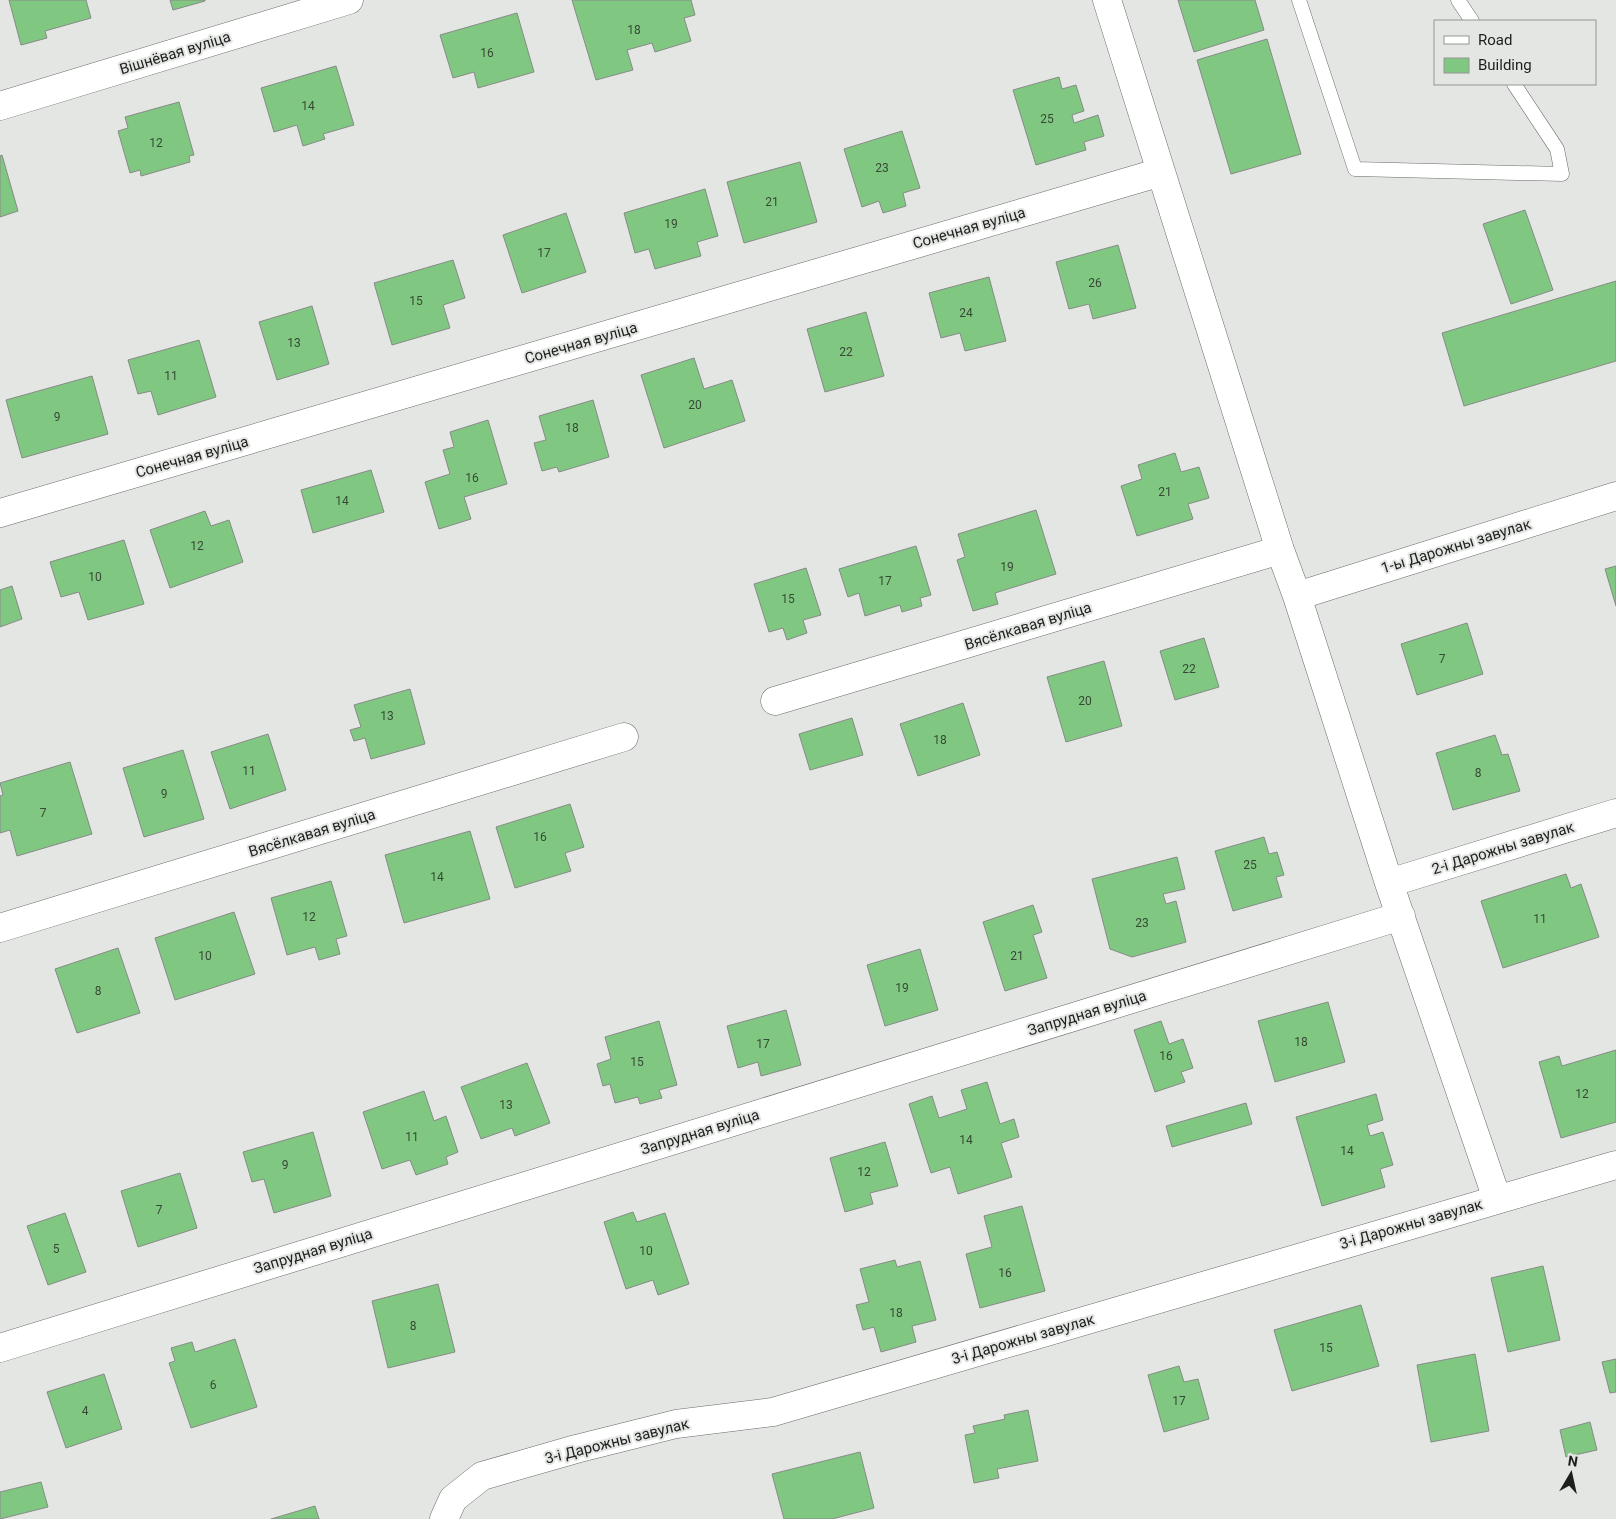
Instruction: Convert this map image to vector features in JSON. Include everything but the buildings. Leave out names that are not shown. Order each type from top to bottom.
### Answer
[{"type":"street","name":"Вішнёвая вуліца","points":[[0,106],[349,0]]},
{"type":"street","points":[[1107,0],[1280,550],[1297,596],[1389,883],[1497,1199]]},
{"type":"street","name":"Сонечная вуліца","points":[[0,513],[1162,172]]},
{"type":"street","name":"1-ы Дарожны завулак","points":[[1297,596],[1616,496]]},
{"type":"street","name":"Вясёлкавая вуліца","points":[[775,701],[1280,550]]},
{"type":"street","name":"Вясёлкавая вуліца","points":[[0,928],[624,737]]},
{"type":"street","name":"2-і Дарожны завулак","points":[[1389,883],[1616,813]]},
{"type":"street","name":"Запрудная вуліца","points":[[0,1348],[1401,916]]},
{"type":"street","name":"3-і Дарожны завулак","points":[[444,1519],[453,1499],[482,1476],[576,1449],[676,1424],[773,1412],[1616,1165]]},
{"type":"lane","points":[[1299,0],[1355,169],[1562,174],[1557,149],[1515,85]]},
{"type":"lane","points":[[1458,0],[1471,20]]}]
